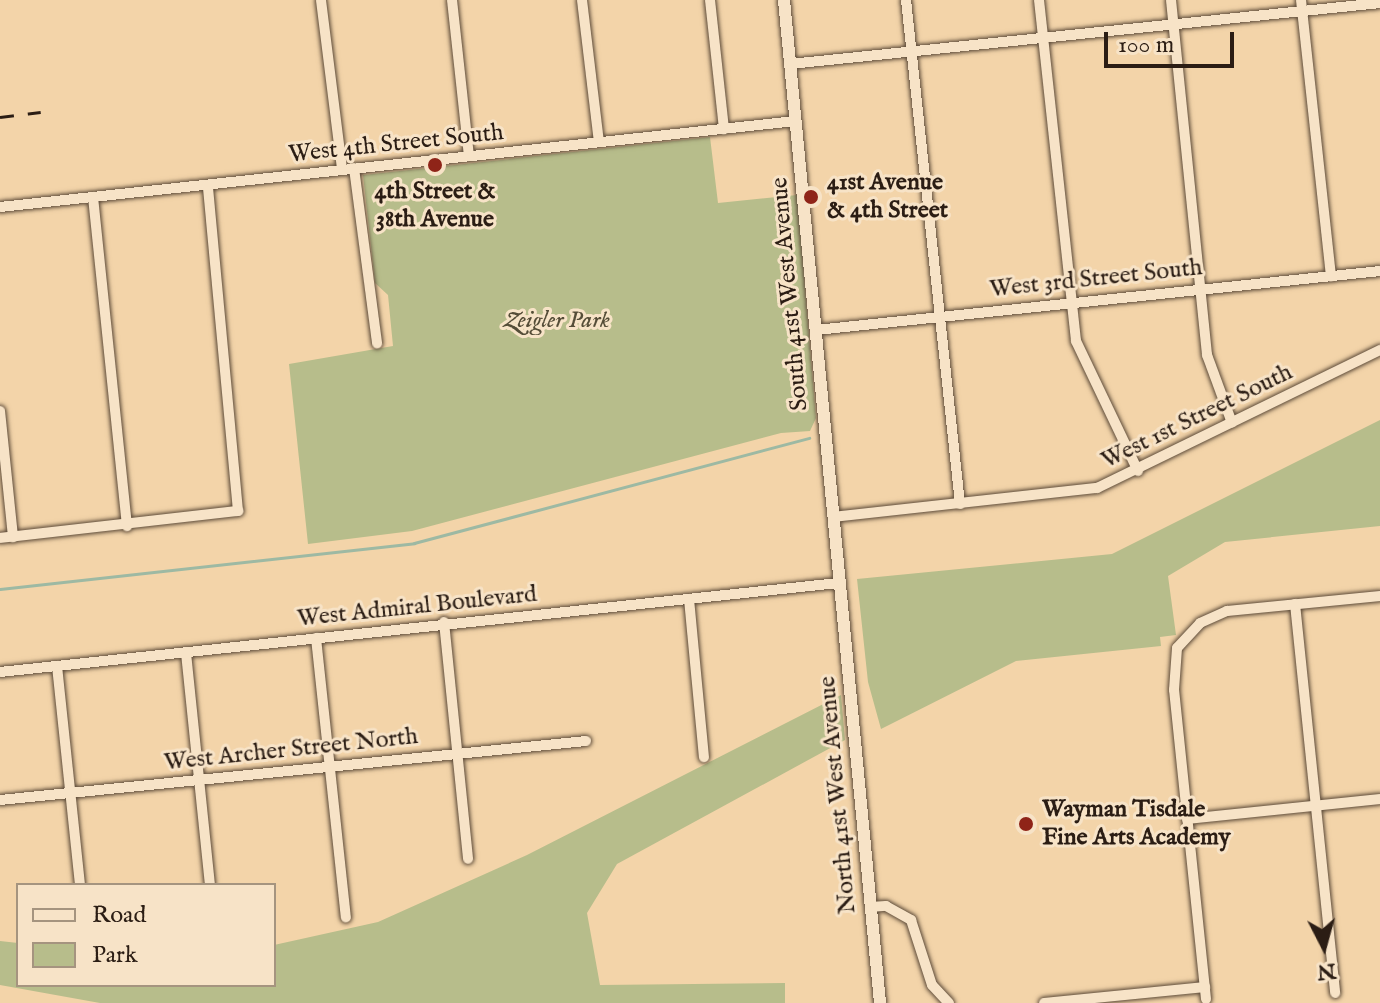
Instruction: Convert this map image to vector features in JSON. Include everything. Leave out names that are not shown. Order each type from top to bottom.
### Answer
[{"type":"street","points":[[321,0],[342,169]]},
{"type":"street","points":[[452,0],[469,156]]},
{"type":"street","points":[[582,0],[599,142]]},
{"type":"street","points":[[710,0],[724,129]]},
{"type":"street","name":"South 41st West Avenue","points":[[784,0],[839,583]]},
{"type":"street","points":[[906,0],[960,504]]},
{"type":"street","points":[[1039,0],[1071,303],[1081,355],[1138,471]]},
{"type":"street","points":[[1171,0],[1211,374],[1232,423]]},
{"type":"street","points":[[790,64],[1173,25],[1301,6],[1380,3]]},
{"type":"street","points":[[1301,6],[1331,276]]},
{"type":"street","name":"West 4th Street South","points":[[0,207],[796,121]]},
{"type":"street","points":[[354,168],[377,343]]},
{"type":"street","points":[[0,538],[238,511],[208,185]]},
{"type":"street","points":[[93,197],[127,526]]},
{"type":"street","name":"West 3rd Street South","points":[[816,330],[1380,271]]},
{"type":"street","name":"West 1st Street South","points":[[833,517],[1083,491],[1138,471],[1380,350]]},
{"type":"street","points":[[0,411],[13,537]]},
{"type":"street","name":"West Admiral Boulevard","points":[[0,672],[444,622],[839,583]]},
{"type":"street","name":"North 41st West Avenue","points":[[839,583],[880,1003]]},
{"type":"street","points":[[1206,999],[1173,675],[1177,648],[1191,630],[1213,616],[1380,596]]},
{"type":"street","points":[[689,599],[704,757]]},
{"type":"street","points":[[1295,604],[1335,993]]},
{"type":"street","points":[[444,622],[468,859]]},
{"type":"street","points":[[316,638],[346,917]]},
{"type":"street","points":[[186,653],[210,883]]},
{"type":"street","points":[[57,666],[80,883]]},
{"type":"street","name":"West Archer Street North","points":[[0,800],[586,741]]},
{"type":"street","points":[[1187,819],[1380,799]]},
{"type":"street","points":[[870,907],[886,906],[911,920],[932,985],[949,1003]]},
{"type":"street","points":[[1044,1003],[1205,987]]},
{"type":"green space","name":"Zeigler Park","points":[[710,137],[718,203],[797,195],[816,418],[810,431],[781,433],[412,531],[308,544],[289,364],[393,346],[388,295],[375,283],[363,175]]},
{"type":"green space","points":[[1380,420],[1380,526],[1225,542],[1168,576],[1176,635],[1160,637],[1161,646],[1016,661],[881,729],[868,682],[857,579],[1112,554]]},
{"type":"green space","points":[[841,695],[845,740],[617,864],[587,913],[600,985],[785,983],[785,1003],[100,1003],[0,985],[0,941],[16,943],[16,987],[276,987],[276,945],[378,922],[527,855]]},
{"type":"waterway","points":[[0,589],[414,543],[809,438]]},
{"type":"railway","points":[[0,117],[41,112]]},
{"type":"place","name":"4th Street & 38th Avenue","points":[[435,165]]},
{"type":"place","name":"41st Avenue & 4th Street","points":[[811,197]]},
{"type":"place","name":"Wayman Tisdale Fine Arts Academy","points":[[1026,824]]}]
